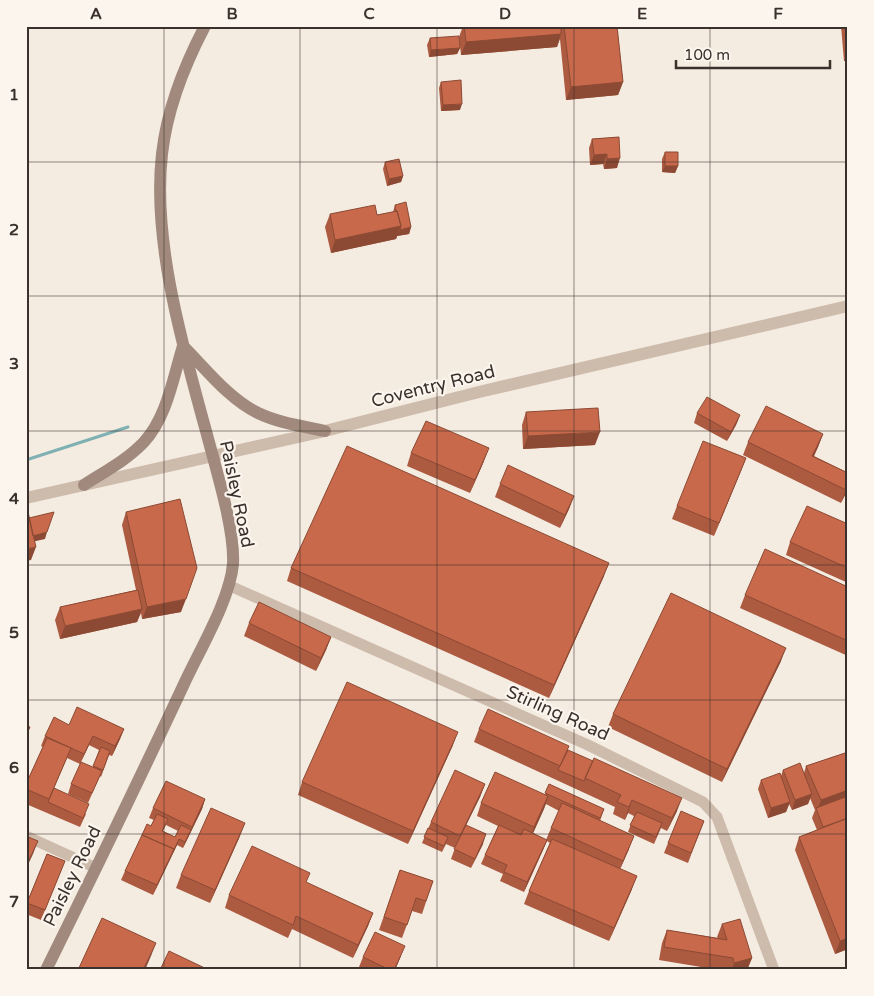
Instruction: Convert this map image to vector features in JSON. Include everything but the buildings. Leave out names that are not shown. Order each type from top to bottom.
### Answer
[{"type":"main road","name":"Paisley Road","points":[[46,970],[159,738],[228,585],[232,572],[233,548],[213,456],[183,346],[160,219],[160,175],[167,123],[177,89],[205,26]]},
{"type":"main road","points":[[84,486],[131,454],[154,428],[164,409],[183,346],[231,394],[258,412],[284,422],[325,431]]},
{"type":"street","name":"Coventry Road","points":[[26,498],[325,431],[479,392],[663,351],[848,306]]},
{"type":"street","name":"Stirling Road","points":[[228,585],[588,745],[703,802],[717,817],[774,970]]},
{"type":"street","points":[[26,836],[96,868]]},
{"type":"waterway","points":[[26,460],[128,427]]}]
